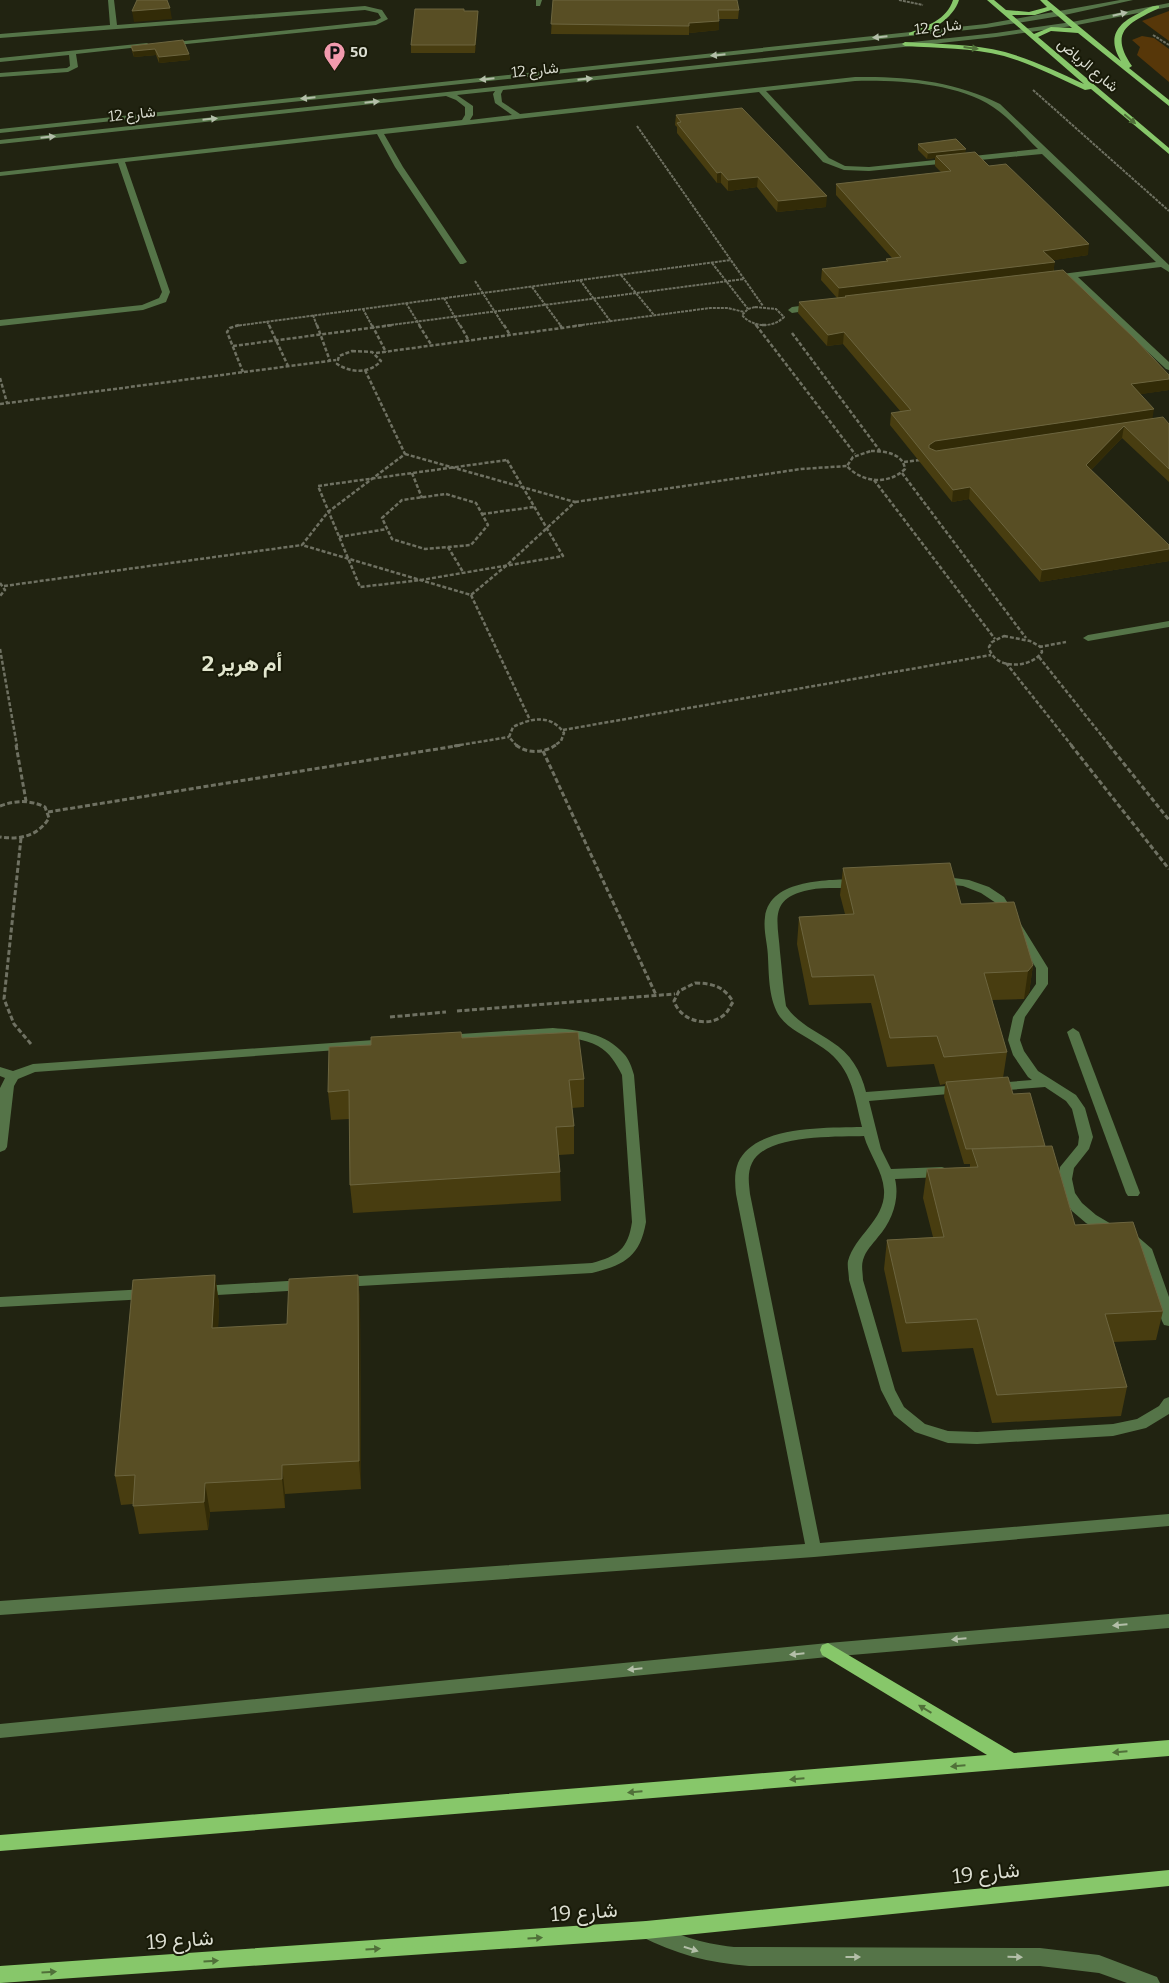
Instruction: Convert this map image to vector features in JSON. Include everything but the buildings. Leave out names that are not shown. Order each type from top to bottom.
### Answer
[{"type":"main road","points":[[912,34],[945,18],[952,10],[956,0]]},
{"type":"main road","name":"شارع الرياض","points":[[990,0],[1169,152]]},
{"type":"main road","name":"شارع الرياض","points":[[1043,0],[1169,104]]},
{"type":"main road","points":[[1004,12],[1029,13],[1043,11],[1052,7]]},
{"type":"main road","points":[[1132,73],[1117,46],[1120,33],[1129,22],[1157,7]]},
{"type":"main road","points":[[1034,37],[1039,33],[1055,29],[1082,31]]},
{"type":"main road","points":[[905,44],[969,48],[996,52],[1036,65],[1102,94]]},
{"type":"main road","points":[[828,1650],[1012,1761]]},
{"type":"main road","points":[[0,1843],[1169,1748]]},
{"type":"main road","name":"شارع 19","points":[[0,1976],[646,1930],[1169,1878]]},
{"type":"street","points":[[111,0],[114,27]]},
{"type":"street","name":"شارع 12","points":[[0,131],[912,34],[1060,14],[1130,0]]},
{"type":"street","name":"شارع 12","points":[[0,142],[1027,30],[1072,24],[1169,6]]},
{"type":"street","points":[[0,36],[365,8],[380,11],[385,19],[376,23],[160,44]]},
{"type":"street","points":[[0,60],[150,45]]},
{"type":"street","points":[[0,75],[68,70],[74,67],[72,53]]},
{"type":"street","points":[[0,174],[855,79],[889,78],[922,82],[990,101],[1166,267]]},
{"type":"street","points":[[501,88],[497,94],[499,103],[520,117]]},
{"type":"street","points":[[761,90],[826,160],[844,168],[869,169],[1045,151]]},
{"type":"street","points":[[446,94],[459,98],[469,106],[469,115],[464,123]]},
{"type":"street","points":[[380,133],[399,167],[463,262]]},
{"type":"street","points":[[0,323],[143,307],[164,300],[166,292],[120,161]]},
{"type":"street","points":[[1042,279],[1166,267]]},
{"type":"street","points":[[1071,275],[1169,367]]},
{"type":"street","points":[[792,310],[821,306]]},
{"type":"street","points":[[1088,638],[1169,624]]},
{"type":"street","points":[[924,881],[944,880],[965,883],[985,890],[1000,900],[1042,968],[1042,984],[1019,1017],[1014,1040],[1018,1052],[1033,1074],[1071,1098],[1078,1108],[1086,1137],[1084,1146],[1062,1167],[1068,1194],[1077,1207],[1098,1223],[1132,1240],[1147,1253],[1154,1268],[1169,1321]]},
{"type":"street","points":[[877,882],[819,884],[798,889],[782,898],[772,910],[771,925],[780,1006],[786,1016],[797,1026],[842,1056],[854,1074],[874,1150],[887,1174],[891,1189],[890,1204],[875,1232],[862,1246],[856,1262],[856,1280],[888,1390],[900,1411],[920,1428],[948,1437],[977,1438],[1113,1430],[1141,1424],[1164,1410],[1169,1403]]},
{"type":"street","points":[[187,1291],[592,1268],[612,1263],[628,1252],[638,1238],[639,1222],[628,1075],[620,1057],[603,1042],[580,1034],[553,1032],[436,1040]]},
{"type":"street","points":[[1073,1032],[1132,1193]]},
{"type":"street","points":[[0,1147],[7,1073],[54,1066],[406,1042]]},
{"type":"street","points":[[860,1096],[1046,1083]]},
{"type":"street","points":[[1082,1121],[1106,1120]]},
{"type":"street","points":[[814,1550],[743,1194],[741,1173],[750,1154],[770,1141],[796,1136],[869,1131]]},
{"type":"street","points":[[887,1174],[954,1172]]},
{"type":"street","points":[[0,1302],[158,1293]]},
{"type":"street","points":[[0,1608],[814,1550],[1169,1520]]},
{"type":"street","points":[[0,1731],[828,1650],[1169,1621]]},
{"type":"street","points":[[646,1930],[670,1942],[696,1951],[723,1956],[749,1958],[949,1956],[1040,1958],[1099,1964],[1152,1983]]},
{"type":"path","points":[[1032,89],[1169,212]]},
{"type":"path","points":[[622,105],[763,306]]},
{"type":"path","points":[[243,372],[227,332],[230,328],[267,321],[731,260]]},
{"type":"path","points":[[463,262],[510,335]]},
{"type":"path","points":[[712,263],[748,309]]},
{"type":"path","points":[[620,274],[654,316]]},
{"type":"path","points":[[233,346],[744,279]]},
{"type":"path","points":[[580,280],[611,322]]},
{"type":"path","points":[[531,286],[562,328]]},
{"type":"path","points":[[444,298],[469,341]]},
{"type":"path","points":[[406,303],[432,346]]},
{"type":"path","points":[[763,306],[781,311],[784,317],[778,323],[771,325],[755,324],[743,319],[742,315],[748,309],[763,306]]},
{"type":"path","points":[[0,404],[330,361],[336,360],[344,353],[352,351],[386,352],[719,307],[744,312]]},
{"type":"path","points":[[363,308],[386,352]]},
{"type":"path","points":[[313,315],[330,361]]},
{"type":"path","points":[[267,321],[288,366]]},
{"type":"path","points":[[755,324],[855,454]]},
{"type":"path","points":[[788,328],[880,451]]},
{"type":"path","points":[[336,360],[337,364],[348,370],[365,370],[373,368],[381,361],[376,353]]},
{"type":"path","points":[[365,370],[405,454],[521,485],[576,502],[801,469],[847,466],[856,475],[874,480],[886,479],[902,473],[905,466],[904,462]]},
{"type":"path","points":[[0,378],[7,403]]},
{"type":"path","points":[[847,466],[850,458],[855,454],[880,451],[898,457],[904,462],[926,459]]},
{"type":"path","points":[[302,544],[328,512],[405,454]]},
{"type":"path","points":[[507,460],[563,556],[421,580],[360,587],[318,486],[412,473],[507,460]]},
{"type":"path","points":[[412,473],[422,498]]},
{"type":"path","points":[[902,473],[1026,638],[1039,647],[1041,652],[1039,657],[1026,664],[1006,663]]},
{"type":"path","points":[[874,480],[995,639]]},
{"type":"path","points":[[446,494],[476,502],[488,525],[471,545],[425,550],[392,539],[382,518],[402,500],[422,498],[446,494]]},
{"type":"path","points":[[471,595],[576,502]]},
{"type":"path","points":[[482,514],[534,507]]},
{"type":"path","points":[[339,537],[387,529]]},
{"type":"path","points":[[0,583],[4,586],[302,544],[471,595],[530,720]]},
{"type":"path","points":[[448,547],[463,572]]},
{"type":"path","points":[[0,596],[5,590],[4,586]]},
{"type":"path","points":[[991,655],[990,644],[995,639],[1004,636],[1026,638]]},
{"type":"path","points":[[0,649],[26,801]]},
{"type":"path","points":[[509,737],[513,727],[530,720],[544,719],[564,730],[991,655],[1006,663],[1169,869]]},
{"type":"path","points":[[1039,657],[1169,820]]},
{"type":"path","points":[[509,737],[516,746],[525,750],[543,751],[559,745],[565,735],[564,730]]},
{"type":"path","points":[[48,812],[509,737]]},
{"type":"path","points":[[543,751],[656,995]]},
{"type":"path","points":[[0,806],[16,801],[40,804],[48,812],[49,818],[40,830],[21,838],[0,837]]},
{"type":"path","points":[[21,838],[4,999],[8,1016],[18,1032],[54,1066]]},
{"type":"path","points":[[695,983],[708,983],[720,987],[729,994],[733,1002],[730,1011],[722,1018],[710,1022],[696,1022],[684,1017],[676,1010],[672,1002],[675,994],[684,987],[695,983]]},
{"type":"shaded area","points":[[1169,11],[1169,41],[1142,21]]},
{"type":"shaded area","points":[[1142,36],[1154,38],[1169,49],[1169,82],[1137,55],[1140,47],[1132,40]]},
{"type":"place","name":"50","points":[[334,71]]},
{"type":"district","name":"أم هرير 2","points":[[242,663]]}]
